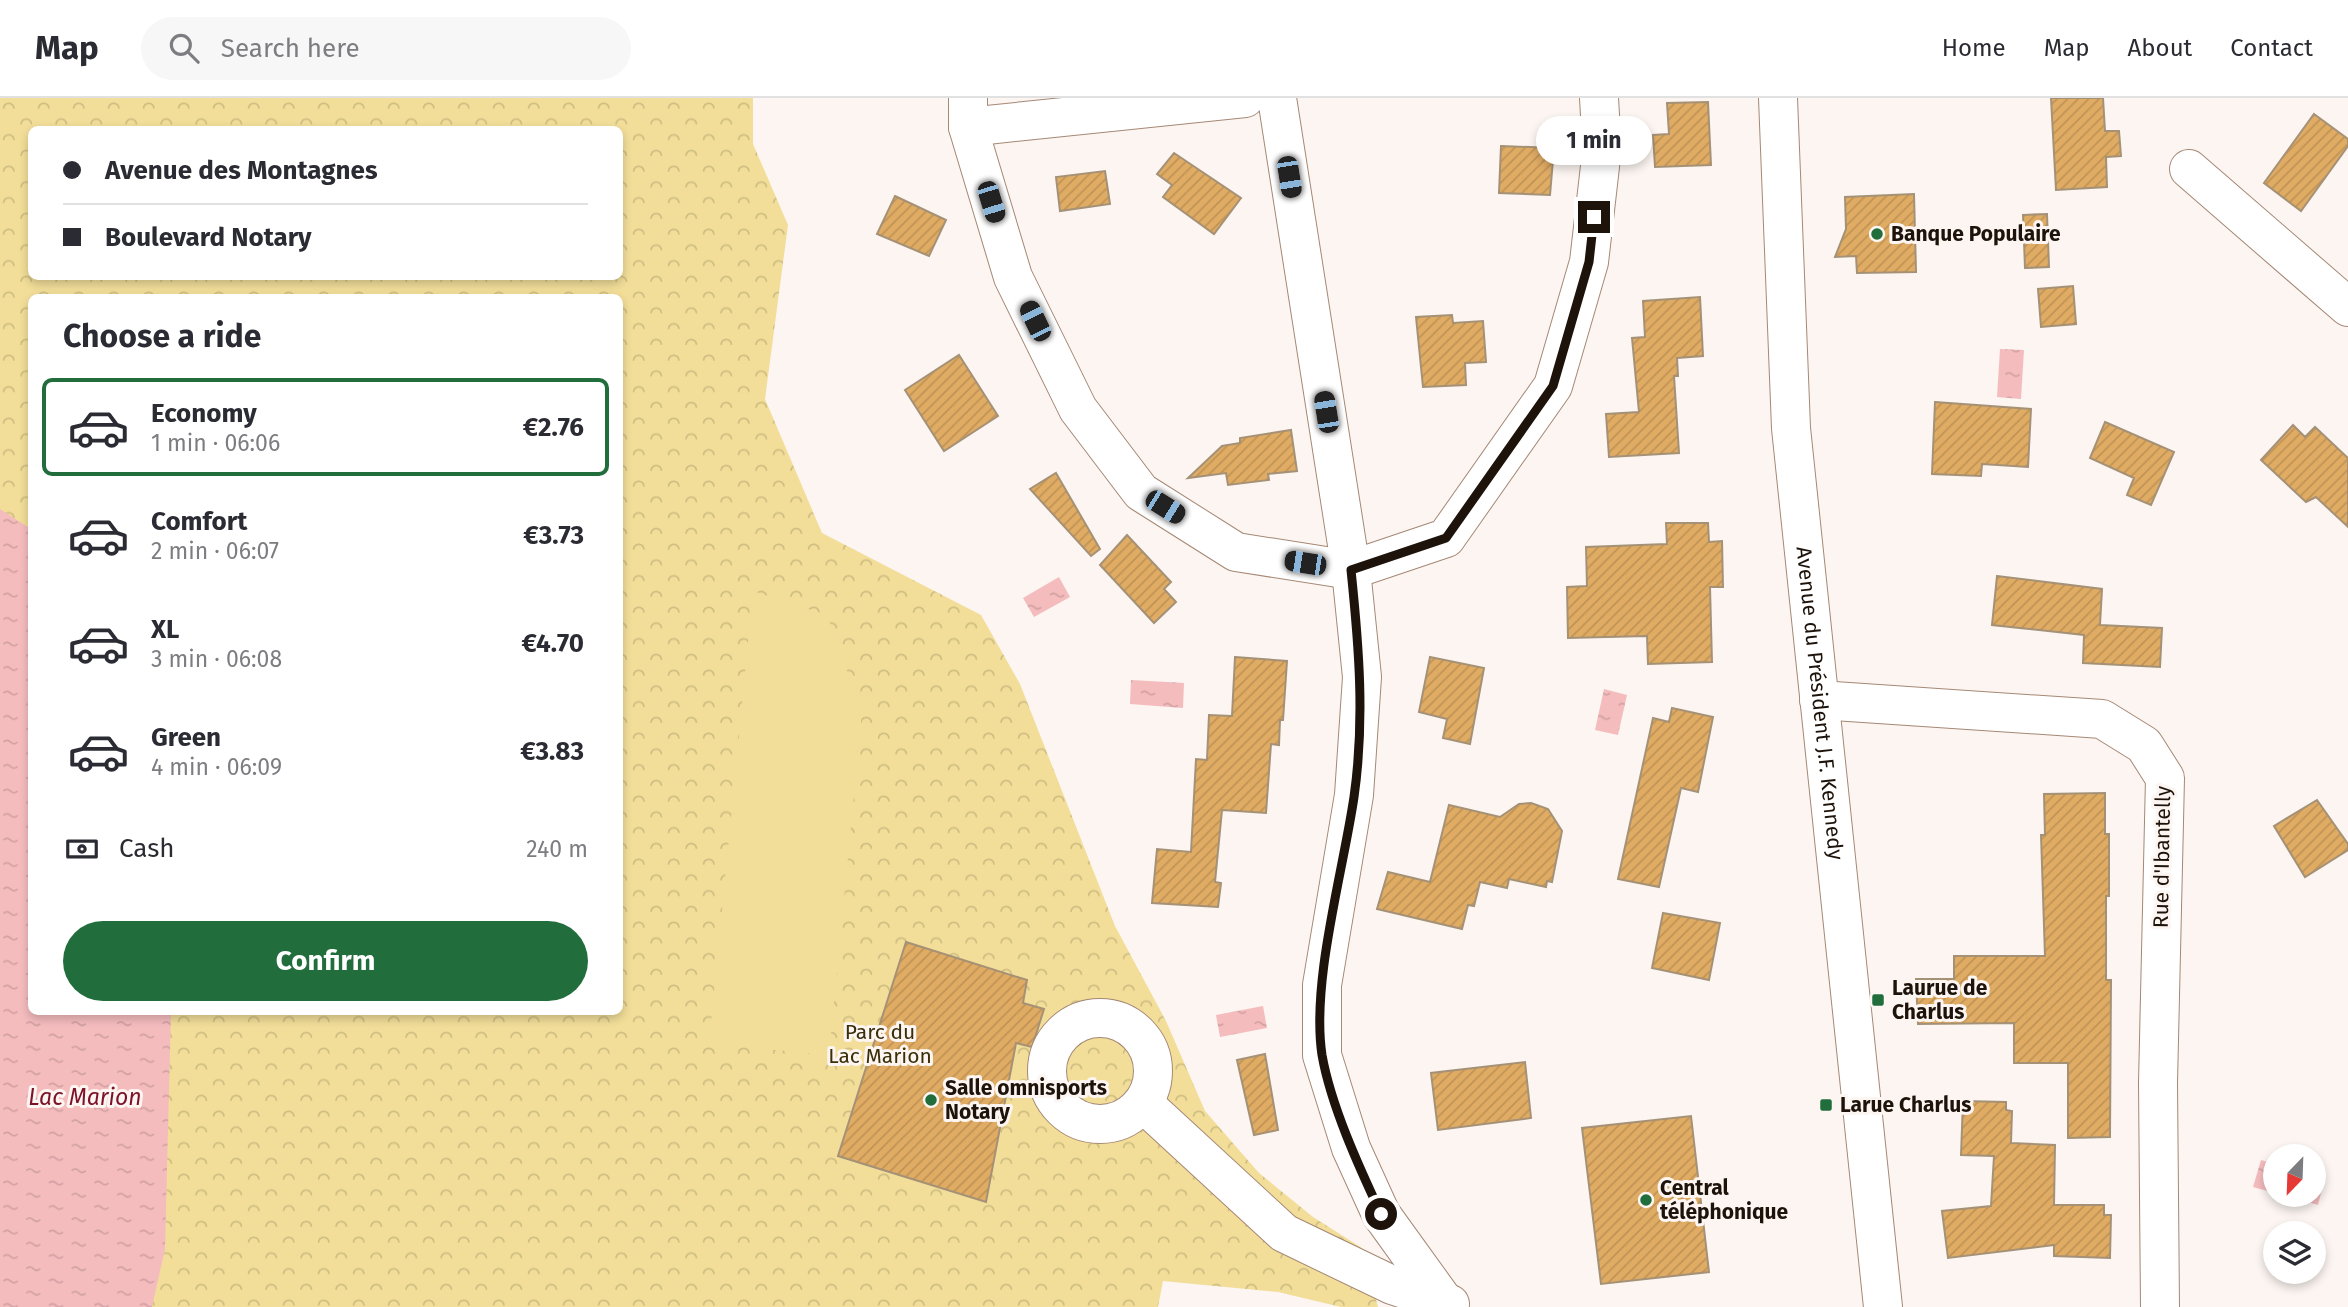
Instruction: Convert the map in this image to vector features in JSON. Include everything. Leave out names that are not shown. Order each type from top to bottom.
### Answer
[{"type":"street","points":[[1245,98],[968,112],[1013,277],[1078,409],[1141,492],[1236,552],[1351,570],[1446,538],[1553,386],[1589,262],[1602,149],[1599,98]]},
{"type":"street","points":[[1277,98],[1351,570],[1362,677],[1354,794],[1322,985],[1322,1055],[1350,1149],[1381,1214],[1449,1304]]},
{"type":"street","name":"Avenue du Président J.F. Kennedy","points":[[1777,98],[1791,428],[1883,1307]]},
{"type":"street","points":[[2189,169],[2348,307]]},
{"type":"street","name":"Rue d'Ibantelly","points":[[1819,700],[2102,719],[2144,746],[2165,778],[2158,1083],[2160,1307]]},
{"type":"street","points":[[1143,1104],[1284,1233],[1392,1285],[1449,1304]]},
{"type":"green space","name":"Parc du Lac Marion","points":[[0,98],[753,98],[753,144],[788,225],[765,399],[822,533],[981,615],[1020,684],[1115,926],[1166,1021],[1205,1111],[1259,1173],[1313,1217],[1362,1248],[1378,1307],[1341,1307],[1278,1292],[1163,1281],[1158,1307],[0,1307]]},
{"type":"green space","points":[[753,591],[827,615],[862,712],[829,1055],[709,1044]]},
{"type":"water","points":[[2000,349],[2024,350],[2021,399],[1997,397]]},
{"type":"water","name":"Lac Marion","points":[[0,509],[28,527],[28,1015],[171,1015],[165,1249],[152,1307],[0,1307]]},
{"type":"water","points":[[1059,577],[1070,597],[1034,617],[1023,598]]},
{"type":"water","points":[[1131,680],[1184,683],[1183,708],[1130,704]]},
{"type":"water","points":[[1604,689],[1627,695],[1618,735],[1595,730]]},
{"type":"water","points":[[1263,1006],[1267,1028],[1220,1037],[1216,1015]]},
{"type":"water","points":[[2261,1160],[2263,1161],[2263,1190],[2253,1187]]},
{"type":"building","points":[[2051,98],[2103,98],[2105,131],[2119,131],[2121,156],[2106,157],[2107,187],[2056,190]]},
{"type":"building","points":[[1708,102],[1711,165],[1655,167],[1653,135],[1669,134],[1667,103]]},
{"type":"building","points":[[2314,114],[2348,139],[2348,146],[2301,211],[2264,183]]},
{"type":"building","points":[[1501,146],[1554,148],[1550,195],[1499,193]]},
{"type":"building","points":[[1174,153],[1241,198],[1214,234],[1163,197],[1172,185],[1157,174]]},
{"type":"building","points":[[1105,171],[1110,204],[1060,211],[1056,177]]},
{"type":"building","points":[[1914,194],[1916,272],[1857,273],[1856,256],[1835,257],[1846,229],[1845,197]]},
{"type":"building","points":[[895,196],[946,220],[929,256],[877,234]]},
{"type":"building","points":[[2047,214],[2049,267],[2025,268],[2023,215]]},
{"type":"building","points":[[2073,286],[2076,324],[2041,327],[2038,289]]},
{"type":"building","points":[[1700,297],[1703,356],[1677,358],[1678,376],[1674,376],[1679,453],[1609,457],[1606,414],[1639,412],[1632,338],[1645,337],[1643,301]]},
{"type":"building","points":[[1452,315],[1453,323],[1483,321],[1486,362],[1465,363],[1466,385],[1423,387],[1416,317]]},
{"type":"building","points":[[959,355],[998,416],[944,451],[905,390]]},
{"type":"building","points":[[1935,402],[2031,409],[2028,467],[1982,464],[1981,476],[1932,474]]},
{"type":"building","points":[[2105,422],[2174,452],[2151,505],[2127,495],[2134,478],[2090,458]]},
{"type":"building","points":[[2293,425],[2305,437],[2315,427],[2348,458],[2348,527],[2316,497],[2306,502],[2261,460]]},
{"type":"building","points":[[1291,430],[1297,471],[1268,474],[1269,480],[1228,485],[1226,473],[1188,478],[1222,446],[1240,443],[1240,438]]},
{"type":"building","points":[[1056,473],[1100,549],[1091,556],[1030,489]]},
{"type":"building","points":[[1666,523],[1708,523],[1709,542],[1722,541],[1723,587],[1710,587],[1712,662],[1648,664],[1647,636],[1568,638],[1567,587],[1587,586],[1586,547],[1667,544]]},
{"type":"building","points":[[1127,535],[1171,582],[1164,589],[1176,602],[1154,623],[1100,565]]},
{"type":"building","points":[[1997,576],[2102,589],[2100,625],[2162,628],[2160,667],[2083,663],[2084,635],[1992,625]]},
{"type":"building","points":[[1235,657],[1287,661],[1279,745],[1271,744],[1266,813],[1222,810],[1215,882],[1221,883],[1218,907],[1152,903],[1157,849],[1191,852],[1196,759],[1207,760],[1209,715],[1232,716]]},
{"type":"building","points":[[1430,657],[1484,668],[1470,744],[1443,738],[1447,719],[1419,712]]},
{"type":"building","points":[[1672,708],[1713,717],[1698,792],[1681,788],[1659,887],[1618,879],[1653,718],[1669,722]]},
{"type":"building","points":[[2105,793],[2105,834],[2109,834],[2106,980],[2111,980],[2110,1137],[2068,1138],[2068,1063],[2014,1063],[2014,1023],[1918,1024],[1916,979],[1954,979],[1954,956],[2045,956],[2041,835],[2045,835],[2044,794]]},
{"type":"building","points":[[2317,800],[2348,844],[2348,850],[2305,877],[2274,826]]},
{"type":"building","points":[[1531,803],[1548,809],[1562,831],[1552,882],[1547,881],[1546,887],[1509,879],[1507,888],[1480,882],[1474,906],[1468,905],[1462,929],[1377,909],[1388,872],[1430,882],[1449,805],[1500,817],[1519,804]]},
{"type":"building","points":[[1663,913],[1720,923],[1709,980],[1652,968]]},
{"type":"building","name":"Salle omnisports Notary","points":[[906,942],[1027,980],[1023,1003],[1044,1009],[1032,1047],[1016,1043],[986,1202],[838,1156]]},
{"type":"building","points":[[1265,1054],[1278,1130],[1254,1135],[1237,1060]]},
{"type":"building","points":[[1525,1062],[1531,1118],[1438,1130],[1431,1073]]},
{"type":"building","points":[[1963,1101],[2006,1102],[2006,1110],[2012,1111],[2011,1143],[2055,1145],[2054,1205],[2104,1205],[2104,1215],[2111,1215],[2110,1258],[2054,1256],[2054,1245],[1948,1258],[1942,1211],[1991,1206],[1994,1156],[1961,1155]]},
{"type":"building","name":"Central téléphonique","points":[[1691,1116],[1709,1272],[1601,1284],[1582,1128]]},
{"type":"place","name":"Banque Populaire","points":[[1877,234]]},
{"type":"place","name":"Laurue de Charlus","points":[[1878,1000]]},
{"type":"place","name":"Salle omnisports Notary","points":[[931,1100]]},
{"type":"place","name":"Larue Charlus","points":[[1826,1105]]},
{"type":"place","name":"Central téléphonique","points":[[1646,1200]]},
{"type":"route","points":[[1381,1214],[1350,1149],[1322,1055],[1322,985],[1354,794],[1362,677],[1351,570],[1446,538],[1553,386],[1589,262],[1594,217]]}]
